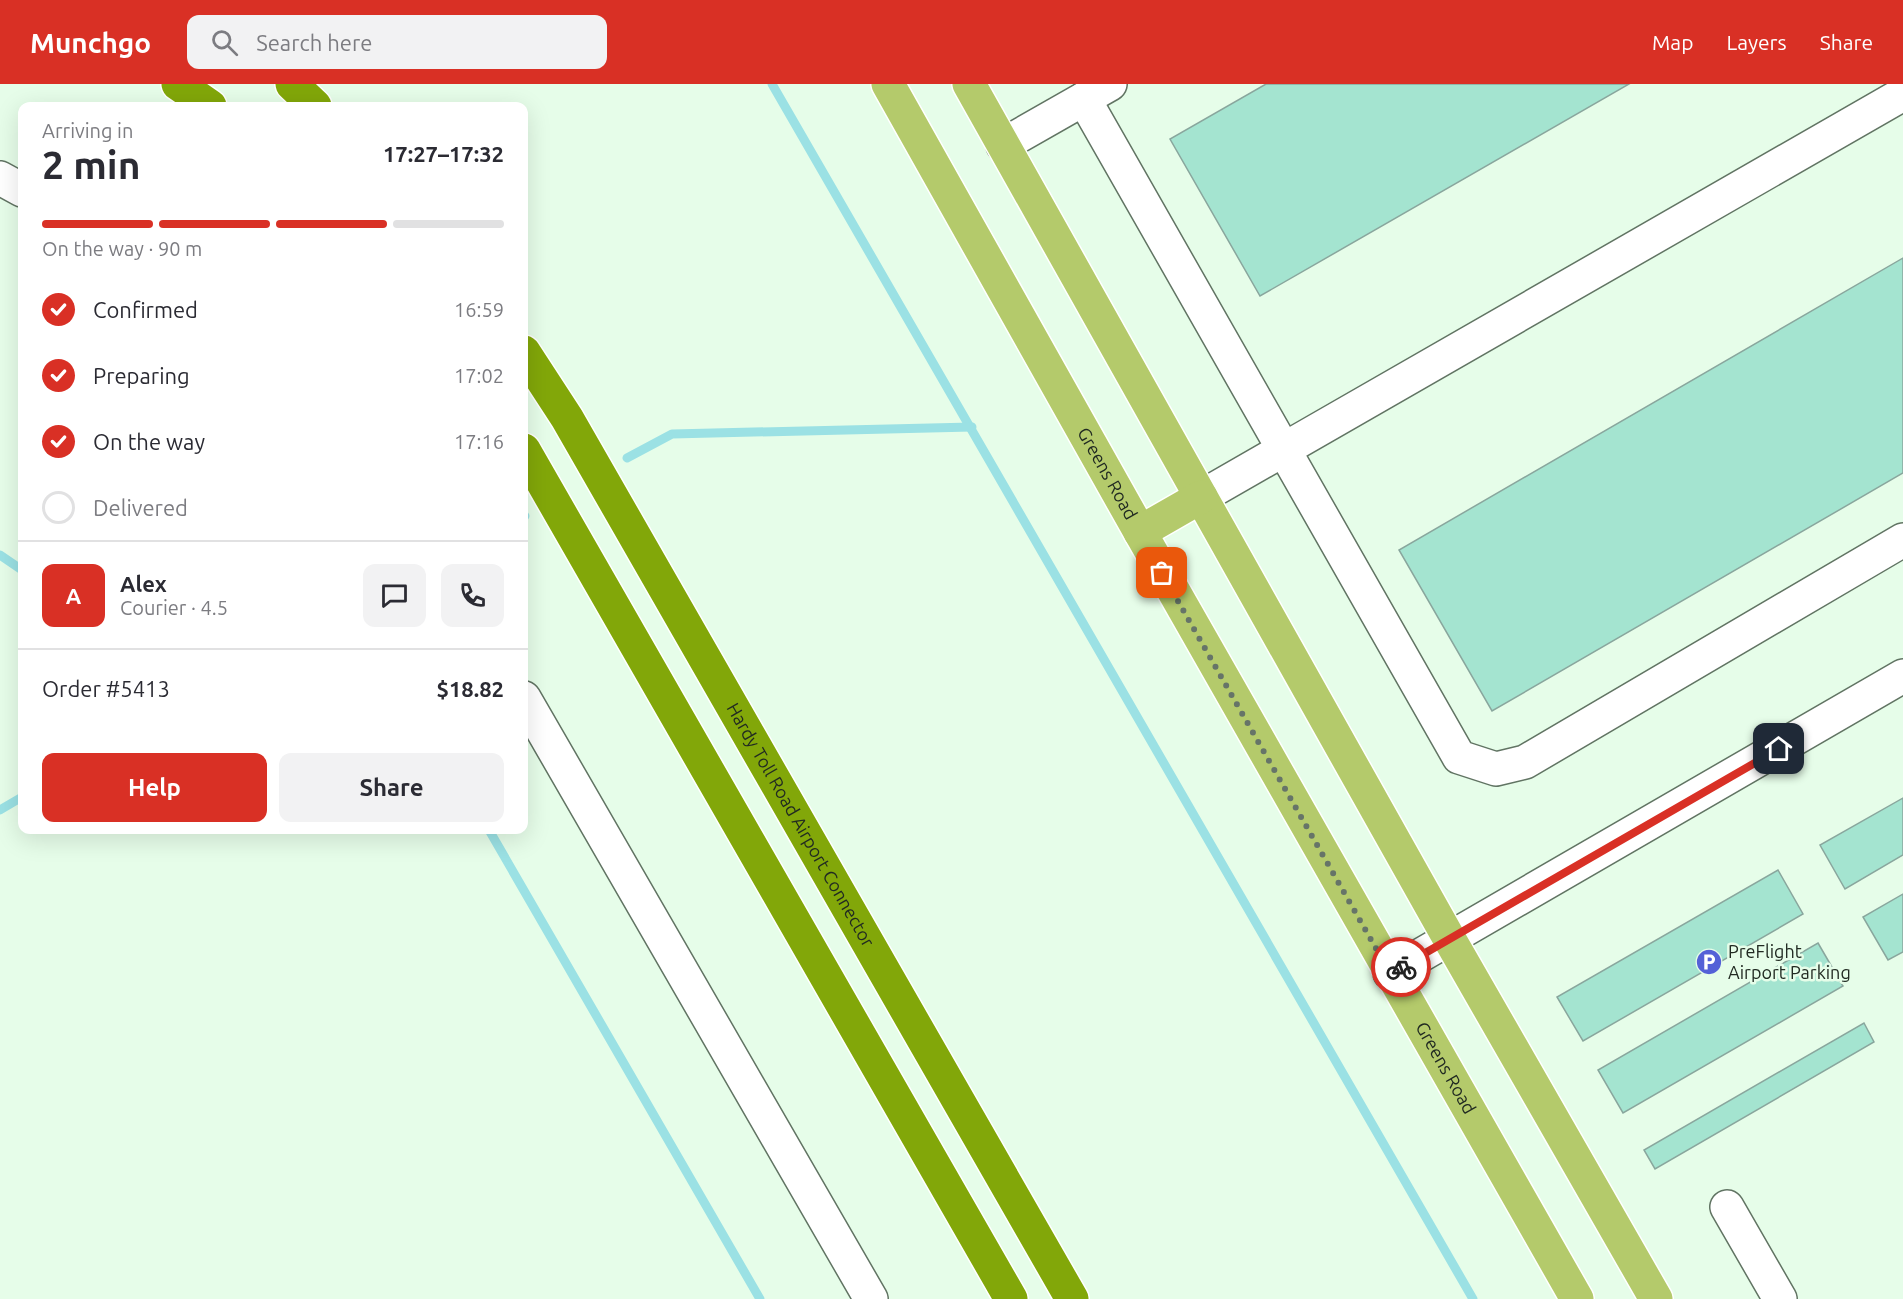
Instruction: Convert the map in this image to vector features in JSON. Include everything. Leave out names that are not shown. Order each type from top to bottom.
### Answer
[{"type":"highway","points":[[178,84],[204,102]]},
{"type":"highway","points":[[292,84],[311,102]]},
{"type":"highway","name":"Hardy Toll Road Airport Connector","points":[[528,358],[567,418],[1072,1299]]},
{"type":"highway","points":[[528,457],[1011,1299]]},
{"type":"main road","name":"Greens Road","points":[[888,84],[1390,973],[1577,1299]]},
{"type":"main road","points":[[969,84],[1450,940],[1656,1299]]},
{"type":"main road","points":[[1140,532],[1201,497]]},
{"type":"street","points":[[1003,145],[1097,92],[1284,450],[1459,757],[1496,769],[1525,762],[1903,540]]},
{"type":"street","points":[[1201,497],[1903,94]]},
{"type":"street","points":[[0,178],[18,188]]},
{"type":"street","points":[[1390,973],[1903,676]]},
{"type":"street","points":[[528,705],[871,1299]]},
{"type":"street","points":[[1726,1208],[1780,1299]]},
{"type":"building","points":[[1266,84],[1629,84],[1260,296],[1170,139]]},
{"type":"building","points":[[1903,258],[1903,473],[1492,711],[1399,550]]},
{"type":"building","points":[[1903,798],[1903,855],[1845,889],[1820,845]]},
{"type":"building","points":[[1778,870],[1803,914],[1583,1041],[1557,997]]},
{"type":"building","points":[[1903,894],[1903,952],[1888,960],[1863,917]]},
{"type":"building","points":[[1818,943],[1843,986],[1623,1113],[1598,1070]]},
{"type":"building","points":[[1864,1023],[1874,1042],[1655,1169],[1644,1150]]},
{"type":"waterway","points":[[772,84],[1473,1299]]},
{"type":"waterway","points":[[627,458],[672,434],[972,427]]},
{"type":"waterway","points":[[0,555],[18,567]]},
{"type":"waterway","points":[[0,810],[18,799]]},
{"type":"waterway","points":[[491,834],[760,1299]]},
{"type":"way so far","points":[[1162,573],[1390,973],[1401,967]]},
{"type":"place","name":"PreFlight Airport Parking","points":[[1709,962]]},
{"type":"route","points":[[1401,967],[1779,749]]}]
